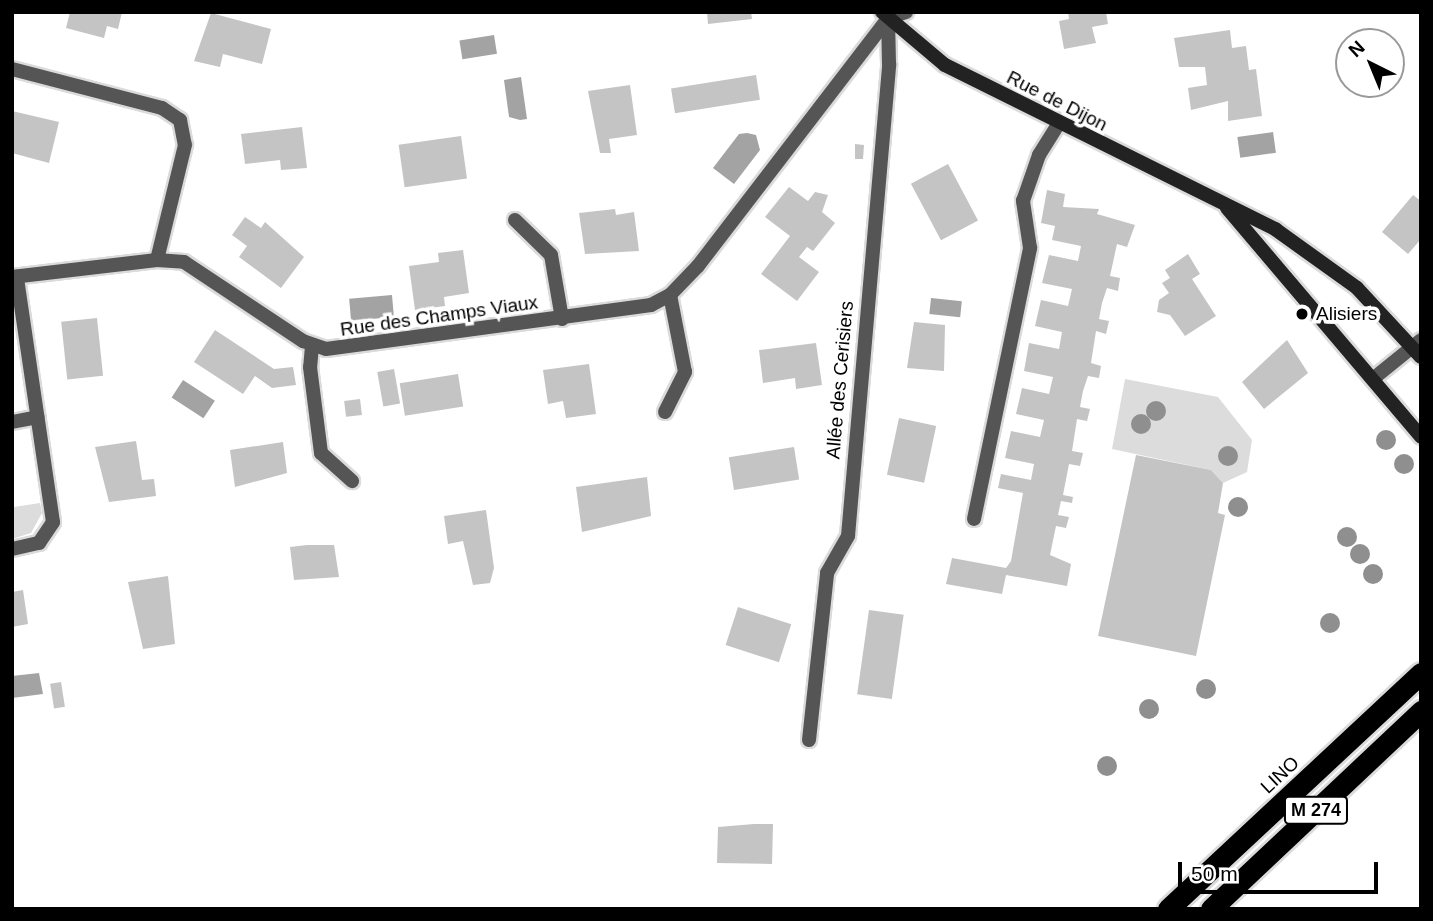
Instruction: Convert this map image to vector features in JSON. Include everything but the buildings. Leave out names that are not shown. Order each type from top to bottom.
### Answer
[{"type":"highway","name":"LINO","points":[[1168,909],[1421,673]]},
{"type":"highway","name":"M 274","points":[[1211,909],[1421,711]]},
{"type":"street","points":[[885,15],[906,12]]},
{"type":"street","name":"Rue de Dijon","points":[[885,15],[945,65],[1058,124],[1275,229],[1334,268],[1418,348]]},
{"type":"street","name":"Rue des Champs Viaux","points":[[15,277],[157,260],[202,270],[312,346],[339,350],[651,305],[670,295],[698,267],[885,15]]},
{"type":"street","name":"Allée des Cerisiers","points":[[809,740],[827,573],[848,536],[888,64],[885,15]]},
{"type":"street","points":[[12,69],[162,108],[180,120],[185,145],[157,260]]},
{"type":"street","points":[[974,519],[1030,248],[1023,201],[1039,155],[1058,124]]},
{"type":"street","name":"Rue de Dijon","points":[[1227,207],[1421,436]]},
{"type":"street","name":"Rue des Champs Viaux","points":[[515,220],[551,255],[562,319]]},
{"type":"street","points":[[12,549],[39,543],[53,522],[15,277]]},
{"type":"street","points":[[665,412],[685,372],[670,295]]},
{"type":"street","points":[[312,346],[310,367],[321,453],[352,481]]},
{"type":"street","points":[[1374,378],[1418,348]]},
{"type":"street","points":[[12,422],[38,417]]},
{"type":"shaded area","points":[[494,35],[497,54],[462,59],[459,40]]},
{"type":"shaded area","points":[[521,77],[527,119],[520,120],[509,117],[504,80]]},
{"type":"shaded area","points":[[1273,132],[1276,153],[1240,158],[1237,137]]},
{"type":"shaded area","points":[[739,134],[756,135],[760,150],[734,184],[713,168]]},
{"type":"shaded area","points":[[392,295],[394,317],[351,321],[349,299]]},
{"type":"shaded area","points":[[931,298],[962,301],[960,317],[929,314]]},
{"type":"shaded area","points":[[1125,379],[1218,397],[1252,440],[1247,472],[1223,483],[1211,470],[1112,449]]},
{"type":"shaded area","points":[[183,380],[215,401],[203,418],[172,398]]},
{"type":"shaded area","points":[[12,484],[14,507],[40,503],[42,513],[31,533],[12,539]]},
{"type":"shaded area","points":[[39,673],[43,694],[12,698],[12,676]]},
{"type":"place","name":"Alisiers","points":[[1302,314]]}]
